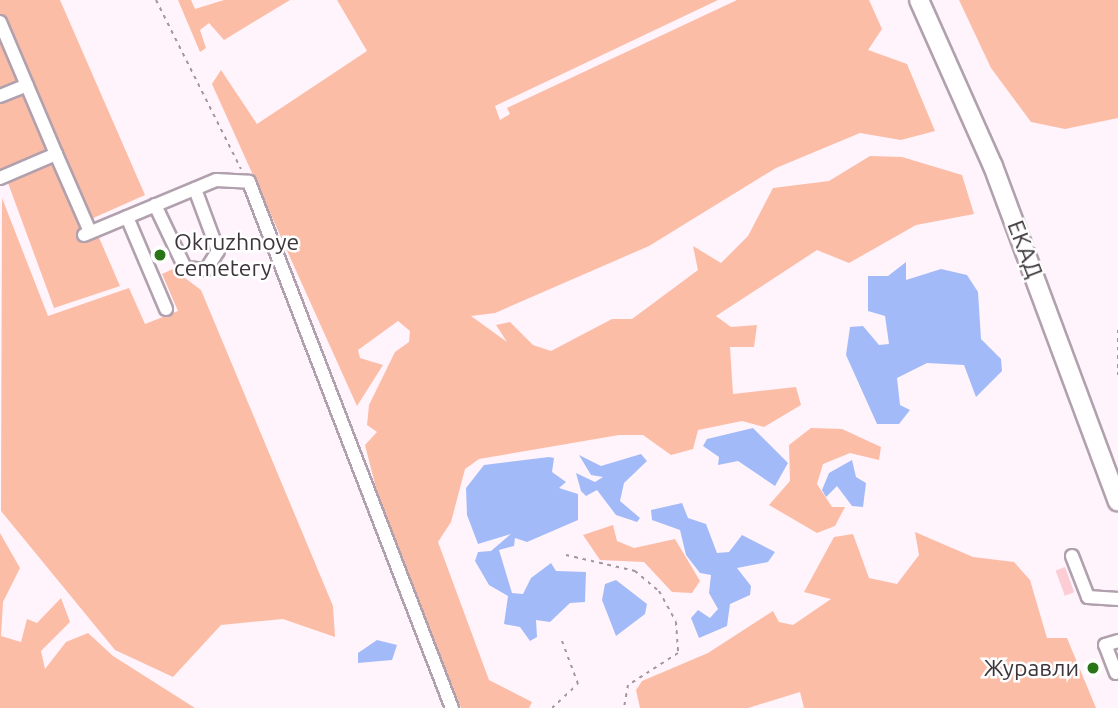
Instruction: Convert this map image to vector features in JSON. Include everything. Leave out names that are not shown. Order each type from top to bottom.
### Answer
[{"type":"highway","name":"ЕКАД","points":[[919,0],[993,166],[1118,502]]},
{"type":"street","points":[[0,22],[87,233],[216,180],[248,182],[453,708]]},
{"type":"street","points":[[0,96],[27,85]]},
{"type":"street","points":[[0,178],[56,154]]},
{"type":"street","points":[[155,205],[185,268],[206,270],[218,251],[195,189]]},
{"type":"street","points":[[127,217],[166,309]]},
{"type":"street","points":[[1072,556],[1088,597],[1118,599]]},
{"type":"street","points":[[1115,673],[1105,645],[1118,641]]},
{"type":"path","points":[[156,0],[248,182]]},
{"type":"path","points":[[1118,331],[1118,375]]},
{"type":"path","points":[[566,555],[635,571],[659,591],[676,622],[678,653],[628,685],[624,708]]},
{"type":"path","points":[[552,708],[578,684],[562,641]]},
{"type":"shaded area","points":[[0,0],[60,0],[145,195],[91,219],[120,286],[54,308],[8,183],[0,186]]},
{"type":"shaded area","points":[[178,0],[191,0],[195,9],[224,0],[290,0],[224,40],[209,23],[200,30],[206,48],[200,52]]},
{"type":"shaded area","points":[[337,0],[718,0],[495,106],[500,120],[510,114],[507,108],[737,0],[869,0],[882,29],[868,50],[907,64],[935,131],[901,140],[860,133],[776,168],[649,246],[495,313],[471,316],[507,342],[496,325],[510,322],[533,345],[551,351],[612,319],[632,319],[698,270],[693,246],[721,263],[748,236],[773,188],[829,181],[870,156],[902,157],[962,175],[974,214],[916,225],[849,263],[817,250],[716,316],[731,327],[757,325],[754,347],[730,347],[733,394],[796,387],[801,405],[764,427],[742,421],[698,430],[693,449],[671,455],[643,435],[619,435],[479,459],[465,469],[451,522],[438,542],[489,680],[532,702],[529,708],[461,708],[377,492],[365,445],[377,432],[367,425],[369,405],[395,352],[409,342],[410,331],[398,321],[358,350],[360,358],[383,365],[357,406],[212,84],[221,70],[257,124],[367,51]]},
{"type":"shaded area","points":[[959,0],[1118,0],[1118,118],[1065,129],[1031,122],[991,68]]},
{"type":"shaded area","points":[[2,198],[48,316],[129,288],[145,324],[178,311],[162,274],[173,269],[201,290],[333,606],[335,637],[283,619],[221,625],[173,677],[115,650],[1,511]]},
{"type":"shaded area","points":[[811,428],[842,429],[881,447],[879,460],[850,453],[823,464],[817,484],[832,507],[845,507],[835,526],[817,533],[769,505],[790,481],[789,445]]},
{"type":"shaded area","points":[[613,525],[617,541],[634,548],[675,539],[700,581],[692,593],[672,592],[644,562],[600,560],[583,535]]},
{"type":"shaded area","points":[[915,532],[973,557],[1014,562],[1030,580],[1047,638],[1067,638],[1096,708],[804,708],[800,692],[748,708],[640,708],[636,690],[642,681],[708,653],[773,611],[779,622],[793,625],[831,599],[804,592],[834,537],[853,534],[869,578],[897,584],[919,555]]},
{"type":"shaded area","points":[[0,533],[20,568],[3,602],[1,636],[21,642],[27,619],[37,623],[61,598],[70,622],[41,651],[45,669],[66,642],[88,633],[113,656],[195,708],[0,708]]},
{"type":"water","points":[[906,262],[906,280],[941,269],[967,275],[978,292],[981,339],[1001,359],[1002,371],[976,397],[964,365],[927,363],[897,378],[900,405],[910,410],[899,424],[877,424],[846,355],[850,327],[863,326],[879,345],[889,344],[885,316],[868,311],[868,276],[888,276]]},
{"type":"water","points":[[753,428],[788,463],[775,486],[738,461],[718,465],[719,457],[703,446],[707,439]]},
{"type":"water","points":[[641,454],[647,461],[624,483],[620,501],[640,518],[637,522],[616,515],[597,490],[586,496],[581,491],[576,473],[595,482],[603,477],[591,475],[579,455],[601,466]]},
{"type":"water","points":[[554,458],[552,472],[566,482],[559,488],[578,494],[578,520],[527,542],[515,538],[514,546],[499,550],[512,593],[523,594],[531,578],[551,563],[556,571],[586,572],[585,602],[570,603],[550,622],[536,620],[537,637],[530,641],[520,627],[504,624],[508,596],[489,585],[475,561],[478,552],[491,551],[511,534],[478,544],[467,515],[466,488],[484,465]]},
{"type":"water","points":[[852,460],[856,477],[866,483],[863,507],[852,506],[837,486],[826,497],[822,490],[829,473]]},
{"type":"water","points":[[682,503],[688,518],[706,524],[717,553],[729,552],[742,535],[775,552],[768,562],[737,568],[751,586],[750,595],[730,604],[727,626],[699,638],[691,618],[698,610],[710,618],[718,609],[709,593],[711,575],[700,573],[686,555],[680,530],[652,520],[651,510]]},
{"type":"water","points":[[616,580],[647,604],[645,614],[616,636],[602,600],[605,584]]},
{"type":"water","points":[[377,640],[397,645],[392,660],[358,663],[358,653]]},
{"type":"building","points":[[1065,567],[1074,592],[1065,596],[1056,570]]},
{"type":"place","name":"Okruzhnoye cemetery","points":[[160,255]]},
{"type":"place","name":"Журавли","points":[[1093,668]]}]
